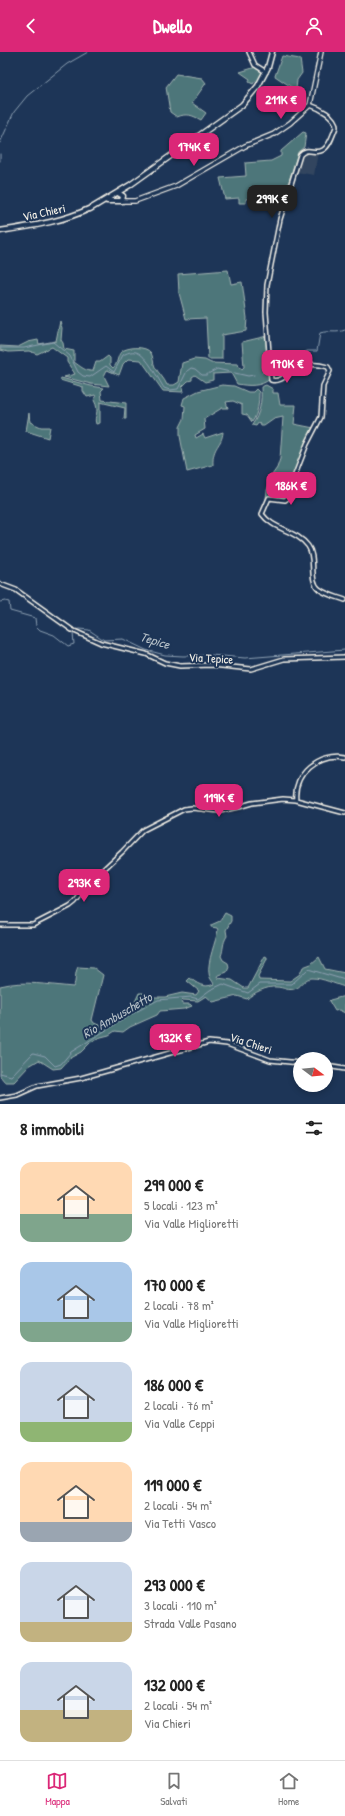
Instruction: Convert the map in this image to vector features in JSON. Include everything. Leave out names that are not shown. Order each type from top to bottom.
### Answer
[{"type":"main road","name":"Via Chieri","points":[[90,209],[130,185],[236,110],[254,92],[266,72],[272,52]]},
{"type":"main road","points":[[115,201],[116,194],[132,202],[176,186],[245,146],[274,134],[290,123],[310,105],[321,52]]},
{"type":"main road","points":[[123,198],[130,185]]},
{"type":"main road","name":"Via Chieri","points":[[0,231],[54,222],[108,201],[115,201],[123,198]]},
{"type":"street","points":[[249,52],[255,65],[266,72]]},
{"type":"street","points":[[310,105],[319,108],[334,120],[336,127],[324,150],[303,151],[300,155],[280,219],[271,258],[266,297],[271,380],[273,381],[284,378],[291,371],[301,366],[323,366],[330,369],[323,386],[321,417],[307,444],[293,480],[289,497],[286,500],[269,498],[262,514],[275,526],[292,534],[308,545],[317,587],[325,593],[345,600]]},
{"type":"street","name":"Via Tepice","points":[[0,584],[16,590],[72,630],[101,643],[146,654],[165,663],[180,666],[212,665],[251,669],[284,659],[345,657]]},
{"type":"street","points":[[296,800],[297,783],[304,771],[309,766],[332,756],[345,757]]},
{"type":"street","points":[[0,925],[33,925],[70,906],[92,881],[142,830],[184,809],[192,808],[220,811],[268,800],[296,800],[345,814]]},
{"type":"street","name":"Via Chieri","points":[[0,1098],[17,1095],[37,1086],[81,1078],[209,1042],[226,1044],[270,1060],[293,1062]]},
{"type":"street","points":[[333,1067],[345,1069]]},
{"type":"shaded area","points":[[306,152],[318,152],[314,175],[296,172],[302,155]]},
{"type":"green space","points":[[282,56],[300,59],[302,73],[297,80],[296,90],[275,76]]},
{"type":"green space","points":[[256,67],[263,72],[257,82],[255,81],[253,84],[249,82],[250,79],[240,72]]},
{"type":"green space","points":[[176,74],[202,78],[206,83],[192,103],[206,113],[201,120],[189,115],[177,117],[170,112],[166,87]]},
{"type":"green space","points":[[303,132],[306,133],[304,147],[298,152],[282,204],[273,205],[273,202],[268,202],[266,188],[256,190],[246,199],[246,203],[239,203],[239,198],[225,199],[220,178],[246,176],[245,163],[271,161],[281,156],[281,151]]},
{"type":"green space","points":[[228,270],[231,284],[242,282],[247,318],[246,331],[222,335],[222,359],[208,359],[206,318],[186,319],[179,293],[178,274]]},
{"type":"green space","points":[[60,321],[62,328],[61,340],[64,349],[74,351],[74,362],[88,371],[93,371],[96,362],[100,362],[108,356],[110,358],[110,365],[113,368],[121,352],[131,348],[141,348],[148,350],[151,353],[155,367],[167,385],[174,385],[179,382],[182,363],[194,359],[205,360],[211,363],[238,364],[242,369],[244,367],[242,342],[267,336],[270,379],[258,385],[246,385],[237,384],[231,373],[213,374],[213,380],[205,382],[195,375],[192,377],[192,380],[188,381],[182,387],[183,392],[163,391],[141,360],[128,359],[123,364],[119,375],[107,370],[104,376],[109,386],[91,384],[64,377],[75,374],[67,362],[67,358],[52,347],[37,354],[29,351],[9,352],[0,350],[0,346],[18,347],[28,342],[38,340],[39,344],[56,341]]},
{"type":"green space","points":[[61,378],[104,388],[101,391],[102,400],[126,403],[126,419],[124,419],[125,408],[100,402],[100,423],[96,424],[95,418],[97,408],[94,400],[96,397],[95,395],[87,397],[83,391],[83,387],[60,380]]},
{"type":"green space","points":[[222,385],[234,386],[248,392],[253,392],[256,389],[259,392],[256,415],[252,422],[247,415],[242,414],[242,405],[233,401],[226,402],[228,408],[222,408],[204,419],[205,429],[195,435],[196,438],[203,434],[205,438],[223,432],[222,437],[215,450],[213,465],[187,472],[180,436],[180,427],[184,419],[185,406],[182,405],[184,398],[198,391]]},
{"type":"green space","points":[[266,385],[273,389],[273,393],[278,393],[280,405],[296,405],[294,424],[314,428],[286,498],[273,496],[266,499],[267,490],[272,475],[277,468],[280,459],[283,417],[274,419],[264,426],[261,426],[259,422],[256,426],[252,425],[260,407],[261,387]]},
{"type":"green space","points":[[29,413],[30,422],[41,427],[50,427],[48,438],[26,431]]},
{"type":"green space","points":[[225,913],[231,916],[231,921],[226,930],[227,936],[224,941],[221,956],[223,960],[228,963],[229,967],[227,972],[217,976],[218,978],[232,980],[244,988],[248,988],[265,956],[267,959],[258,976],[259,980],[290,981],[300,974],[303,967],[311,964],[319,957],[325,969],[345,973],[345,987],[324,980],[312,978],[307,979],[299,987],[294,989],[272,987],[256,992],[247,999],[237,996],[213,1002],[206,996],[198,1001],[183,1000],[181,1002],[182,1004],[190,1004],[192,1006],[184,1009],[160,1011],[157,1015],[130,1027],[123,1032],[115,1031],[109,1035],[101,1037],[91,1042],[81,1052],[70,1058],[61,1068],[53,1069],[39,1060],[29,1066],[14,1082],[5,1082],[0,1076],[0,986],[27,983],[73,987],[78,967],[94,968],[103,975],[92,1020],[94,1023],[101,1026],[134,1004],[139,993],[143,993],[151,997],[165,997],[182,993],[196,995],[199,991],[187,981],[190,978],[204,986],[214,984],[210,976],[209,968],[210,957],[218,930],[217,928],[211,927],[211,925],[220,921]]},
{"type":"green space","points":[[345,996],[345,1013],[339,1010],[335,1011],[329,1001]]},
{"type":"waterway","points":[[0,143],[14,112],[27,96],[67,64],[88,52]]},
{"type":"waterway","points":[[0,154],[0,161]]},
{"type":"waterway","points":[[271,364],[276,358],[290,362],[307,351],[317,351],[320,333],[339,332],[345,330]]},
{"type":"waterway","points":[[0,348],[24,348],[53,342],[70,356],[78,372],[83,376],[90,377],[106,366],[114,372],[123,355],[136,352],[148,362],[164,388],[170,390],[178,389],[187,371],[191,368],[195,369],[202,375],[206,375],[217,369],[248,376],[254,375]]},
{"type":"waterway","points":[[262,373],[269,366]]},
{"type":"waterway","name":"Tepice","points":[[0,602],[9,602],[10,611],[35,618],[36,626],[40,630],[54,635],[68,646],[74,644],[73,633]]},
{"type":"waterway","name":"Tepice","points":[[75,630],[89,630],[104,640],[123,639],[146,650],[165,655],[211,655],[245,658],[345,650]]},
{"type":"waterway","name":"Rio Ambuschetto","points":[[0,1073],[11,1076],[33,1053],[45,1056],[55,1066],[61,1064],[71,1052],[132,1014],[158,1000],[191,997],[198,999],[210,990],[223,984],[248,993],[260,984],[292,984],[308,969],[345,980]]}]
